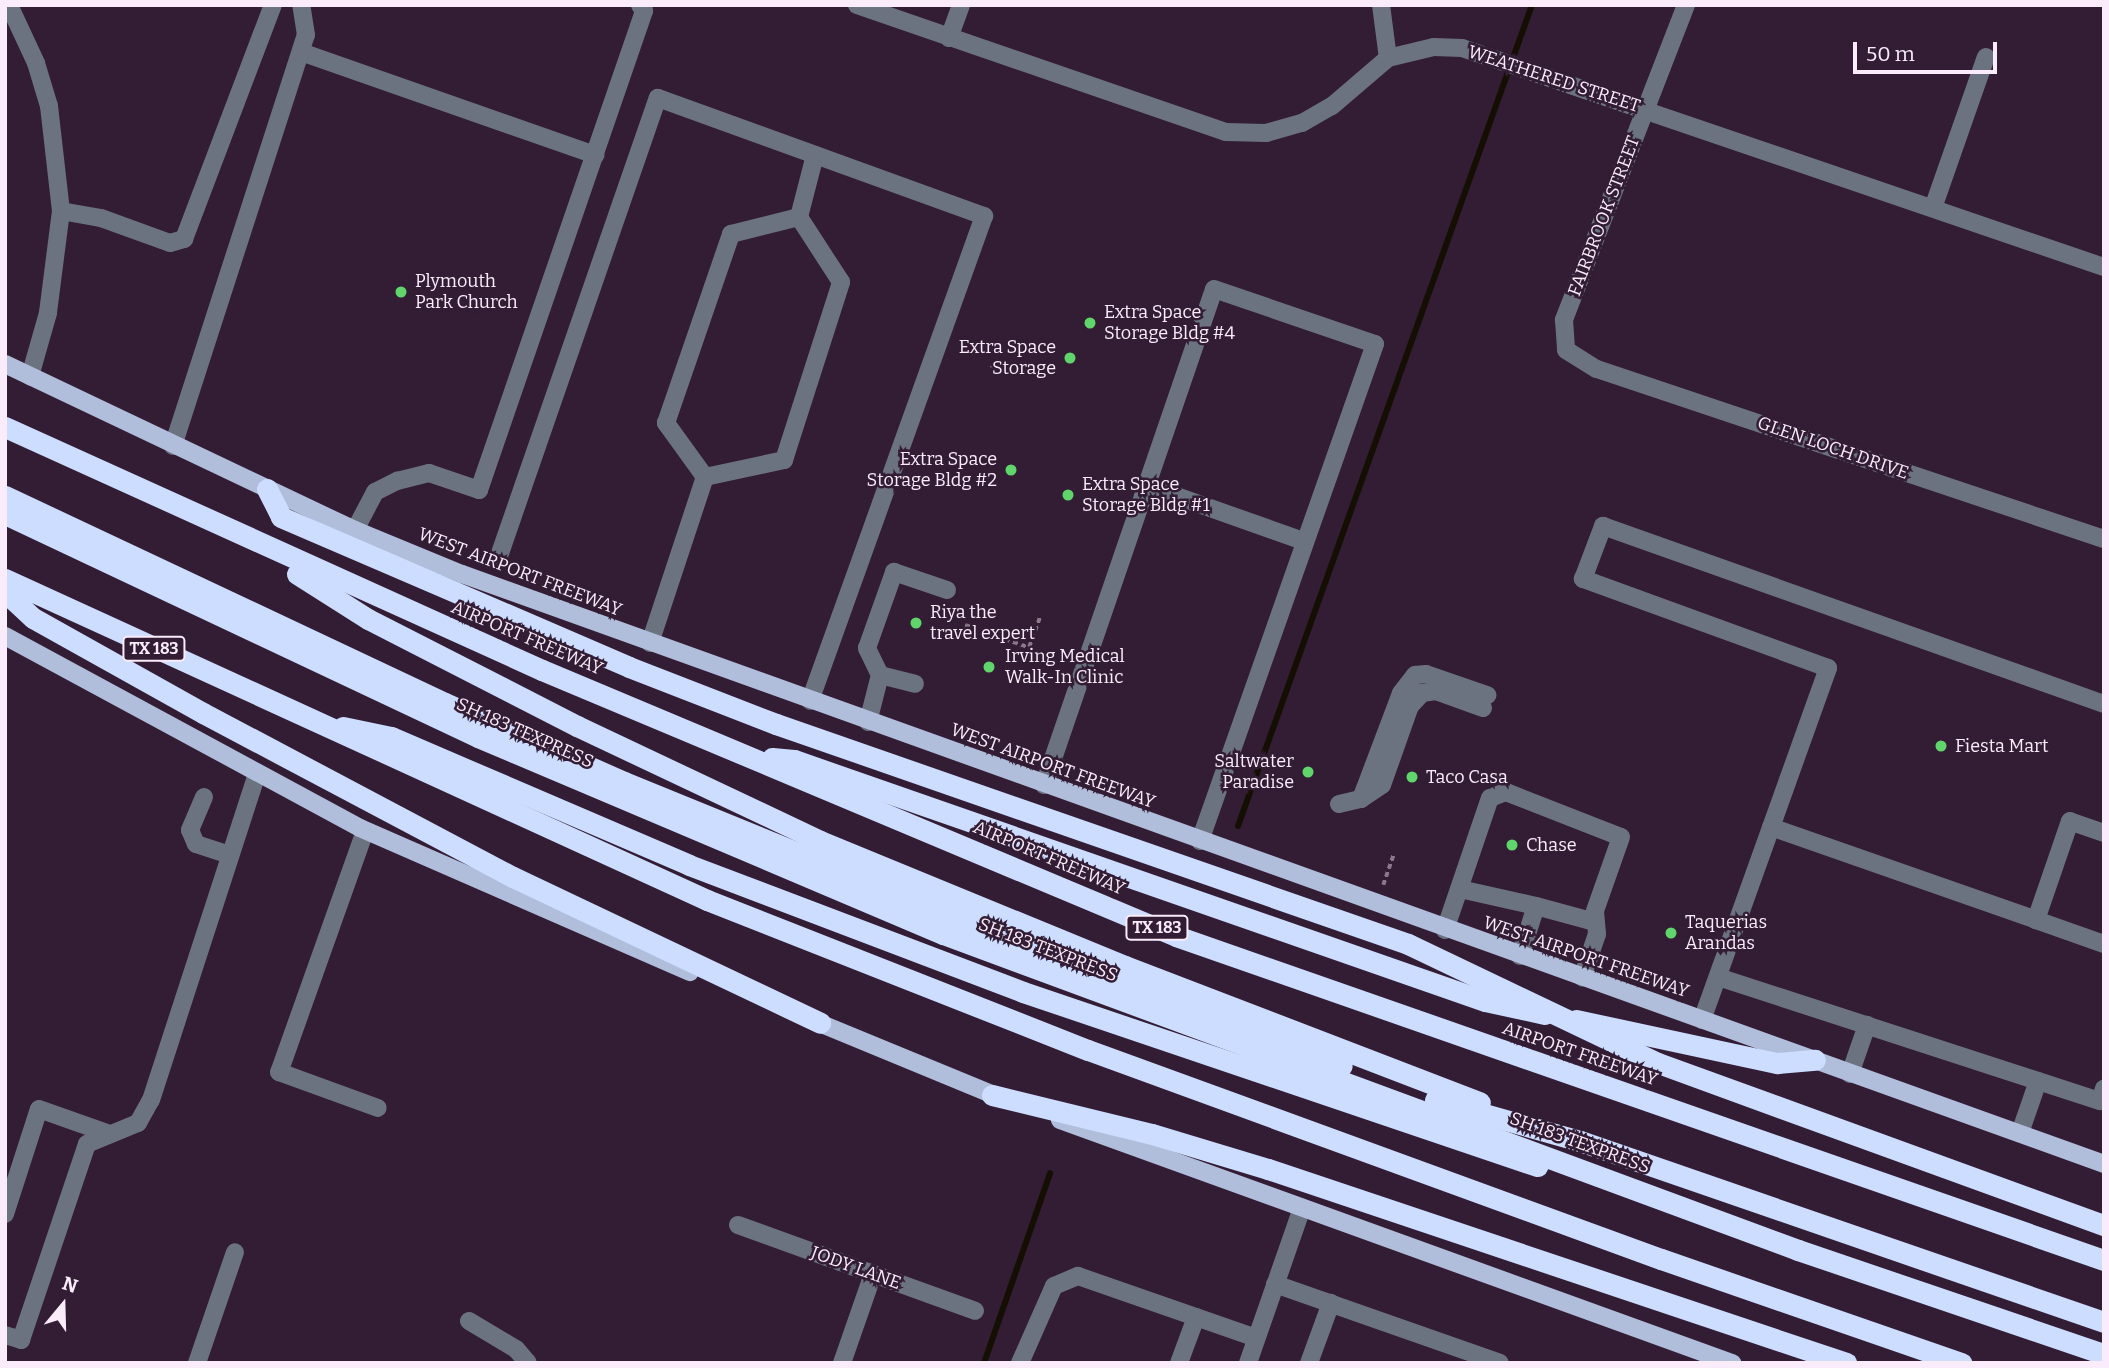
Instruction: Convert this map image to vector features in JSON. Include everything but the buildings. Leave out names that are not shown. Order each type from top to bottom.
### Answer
[{"type":"highway","name":"AIRPORT FREEWAY","points":[[5,427],[234,534],[745,755],[1287,978],[2104,1259]]},
{"type":"highway","points":[[267,489],[281,517],[629,667],[776,724],[1408,944],[1658,1063],[2104,1225]]},
{"type":"highway","name":"SH 183 TEXPRESS","points":[[5,496],[445,703],[822,866],[1122,985],[1433,1099],[1580,1141],[2104,1322]]},
{"type":"highway","name":"SH 183 TEXPRESS","points":[[5,514],[478,737],[931,929],[1798,1250],[2104,1354]]},
{"type":"highway","points":[[234,534],[368,619],[577,726],[820,841],[1125,967],[1580,1141]]},
{"type":"highway","name":"TX 183","points":[[5,579],[303,718],[707,900],[1076,1045],[1661,1259],[1962,1363]]},
{"type":"highway","points":[[5,592],[33,618],[203,713],[513,877],[820,1023]]},
{"type":"highway","points":[[303,718],[391,737],[689,865],[1023,992],[1798,1250]]},
{"type":"highway","points":[[745,755],[794,760],[1485,1001],[1777,1063],[1815,1060]]},
{"type":"highway","points":[[992,1095],[1152,1134],[1268,1169],[1846,1363]]},
{"type":"main road","name":"WEST AIRPORT FREEWAY","points":[[5,364],[355,530],[650,643],[868,722],[1012,770],[1044,785],[1445,930],[2104,1164]]},
{"type":"main road","points":[[5,636],[256,776],[365,831],[820,1023],[992,1095],[1699,1357],[1731,1363]]},
{"type":"street","points":[[61,211],[101,218],[170,243],[184,239],[273,5]]},
{"type":"street","points":[[173,446],[306,35],[301,5]]},
{"type":"street","points":[[355,530],[375,492],[397,481],[429,473],[479,490],[643,11],[640,5]]},
{"type":"street","name":"WEATHERED STREET","points":[[857,5],[1226,132],[1266,133],[1302,123],[1332,106],[1388,58],[1434,47],[1462,48],[2104,267]]},
{"type":"street","points":[[949,38],[961,5]]},
{"type":"street","points":[[1381,5],[1388,58]]},
{"type":"street","name":"FAIRBROOK STREET","points":[[1566,350],[1564,320],[1686,5]]},
{"type":"street","points":[[12,6],[36,63],[49,106],[61,211],[48,313],[30,376]]},
{"type":"street","points":[[301,52],[595,155]]},
{"type":"street","points":[[1933,208],[1986,57]]},
{"type":"street","points":[[498,559],[657,98],[984,216],[810,701]]},
{"type":"street","points":[[705,477],[784,460],[841,282],[799,217],[815,155]]},
{"type":"street","points":[[705,477],[666,424],[731,234],[799,217]]},
{"type":"street","points":[[1044,785],[1214,289],[1374,344],[1200,841]]},
{"type":"street","name":"GLEN LOCH DRIVE","points":[[1566,350],[1597,369],[2104,539]]},
{"type":"street","points":[[650,643],[705,477]]},
{"type":"street","points":[[1148,486],[1303,541]]},
{"type":"street","points":[[1702,1020],[1828,668],[1583,579],[1603,526],[2104,704]]},
{"type":"street","points":[[868,722],[880,675],[867,649],[894,572],[947,590]]},
{"type":"street","points":[[1339,804],[1361,799],[1401,693],[1415,675],[1426,674],[1485,702]]},
{"type":"street","points":[[880,675],[915,684]]},
{"type":"street","points":[[5,1335],[21,1340],[87,1144],[138,1123],[150,1100],[256,776]]},
{"type":"street","points":[[1445,930],[1490,797],[1506,793],[1621,837],[1603,882],[1595,922],[1597,934],[1582,978]]},
{"type":"street","points":[[204,797],[190,830],[196,844],[230,855]]},
{"type":"street","points":[[2036,920],[2070,821],[2104,833]]},
{"type":"street","points":[[1771,827],[2104,944]]},
{"type":"street","points":[[365,831],[279,1072],[378,1108]]},
{"type":"street","points":[[1460,889],[1595,922]]},
{"type":"street","points":[[1520,956],[1536,906]]},
{"type":"street","points":[[1718,977],[2100,1101],[2104,1089]]},
{"type":"street","points":[[1850,1074],[1867,1025]]},
{"type":"street","points":[[2020,1133],[2038,1081]]},
{"type":"street","points":[[5,1214],[39,1110],[110,1134]]},
{"type":"street","points":[[1248,1363],[1302,1208]]},
{"type":"street","name":"JODY LANE","points":[[738,1225],[975,1311]]},
{"type":"street","points":[[197,1363],[234,1252]]},
{"type":"street","points":[[842,1363],[873,1274]]},
{"type":"street","points":[[1020,1363],[1054,1286],[1078,1276],[1256,1338]]},
{"type":"street","points":[[1275,1284],[1500,1363]]},
{"type":"street","points":[[1309,1363],[1331,1303]]},
{"type":"street","points":[[1179,1363],[1196,1317]]},
{"type":"street","points":[[469,1321],[516,1349],[528,1363]]},
{"type":"path","points":[[965,625],[1031,648],[1040,616]]},
{"type":"path","points":[[1382,887],[1393,856]]},
{"type":"waterway","points":[[1238,826],[1532,5]]},
{"type":"waterway","points":[[984,1363],[1050,1173]]},
{"type":"place","name":"Plymouth Park Church","points":[[401,292]]},
{"type":"place","name":"Extra Space Storage Bldg #4","points":[[1090,323]]},
{"type":"place","name":"Extra Space Storage","points":[[1070,358]]},
{"type":"place","name":"Extra Space Storage Bldg #2","points":[[1011,470]]},
{"type":"place","name":"Extra Space Storage Bldg #1","points":[[1068,495]]},
{"type":"place","name":"Riya the travel expert","points":[[916,623]]},
{"type":"place","name":"Irving Medical Walk-In Clinic","points":[[989,667]]},
{"type":"place","name":"Fiesta Mart","points":[[1941,746]]},
{"type":"place","name":"Saltwater Paradise","points":[[1308,772]]},
{"type":"place","name":"Taco Casa","points":[[1412,777]]},
{"type":"place","name":"Chase","points":[[1512,845]]},
{"type":"place","name":"Taquerias Arandas","points":[[1671,933]]}]
